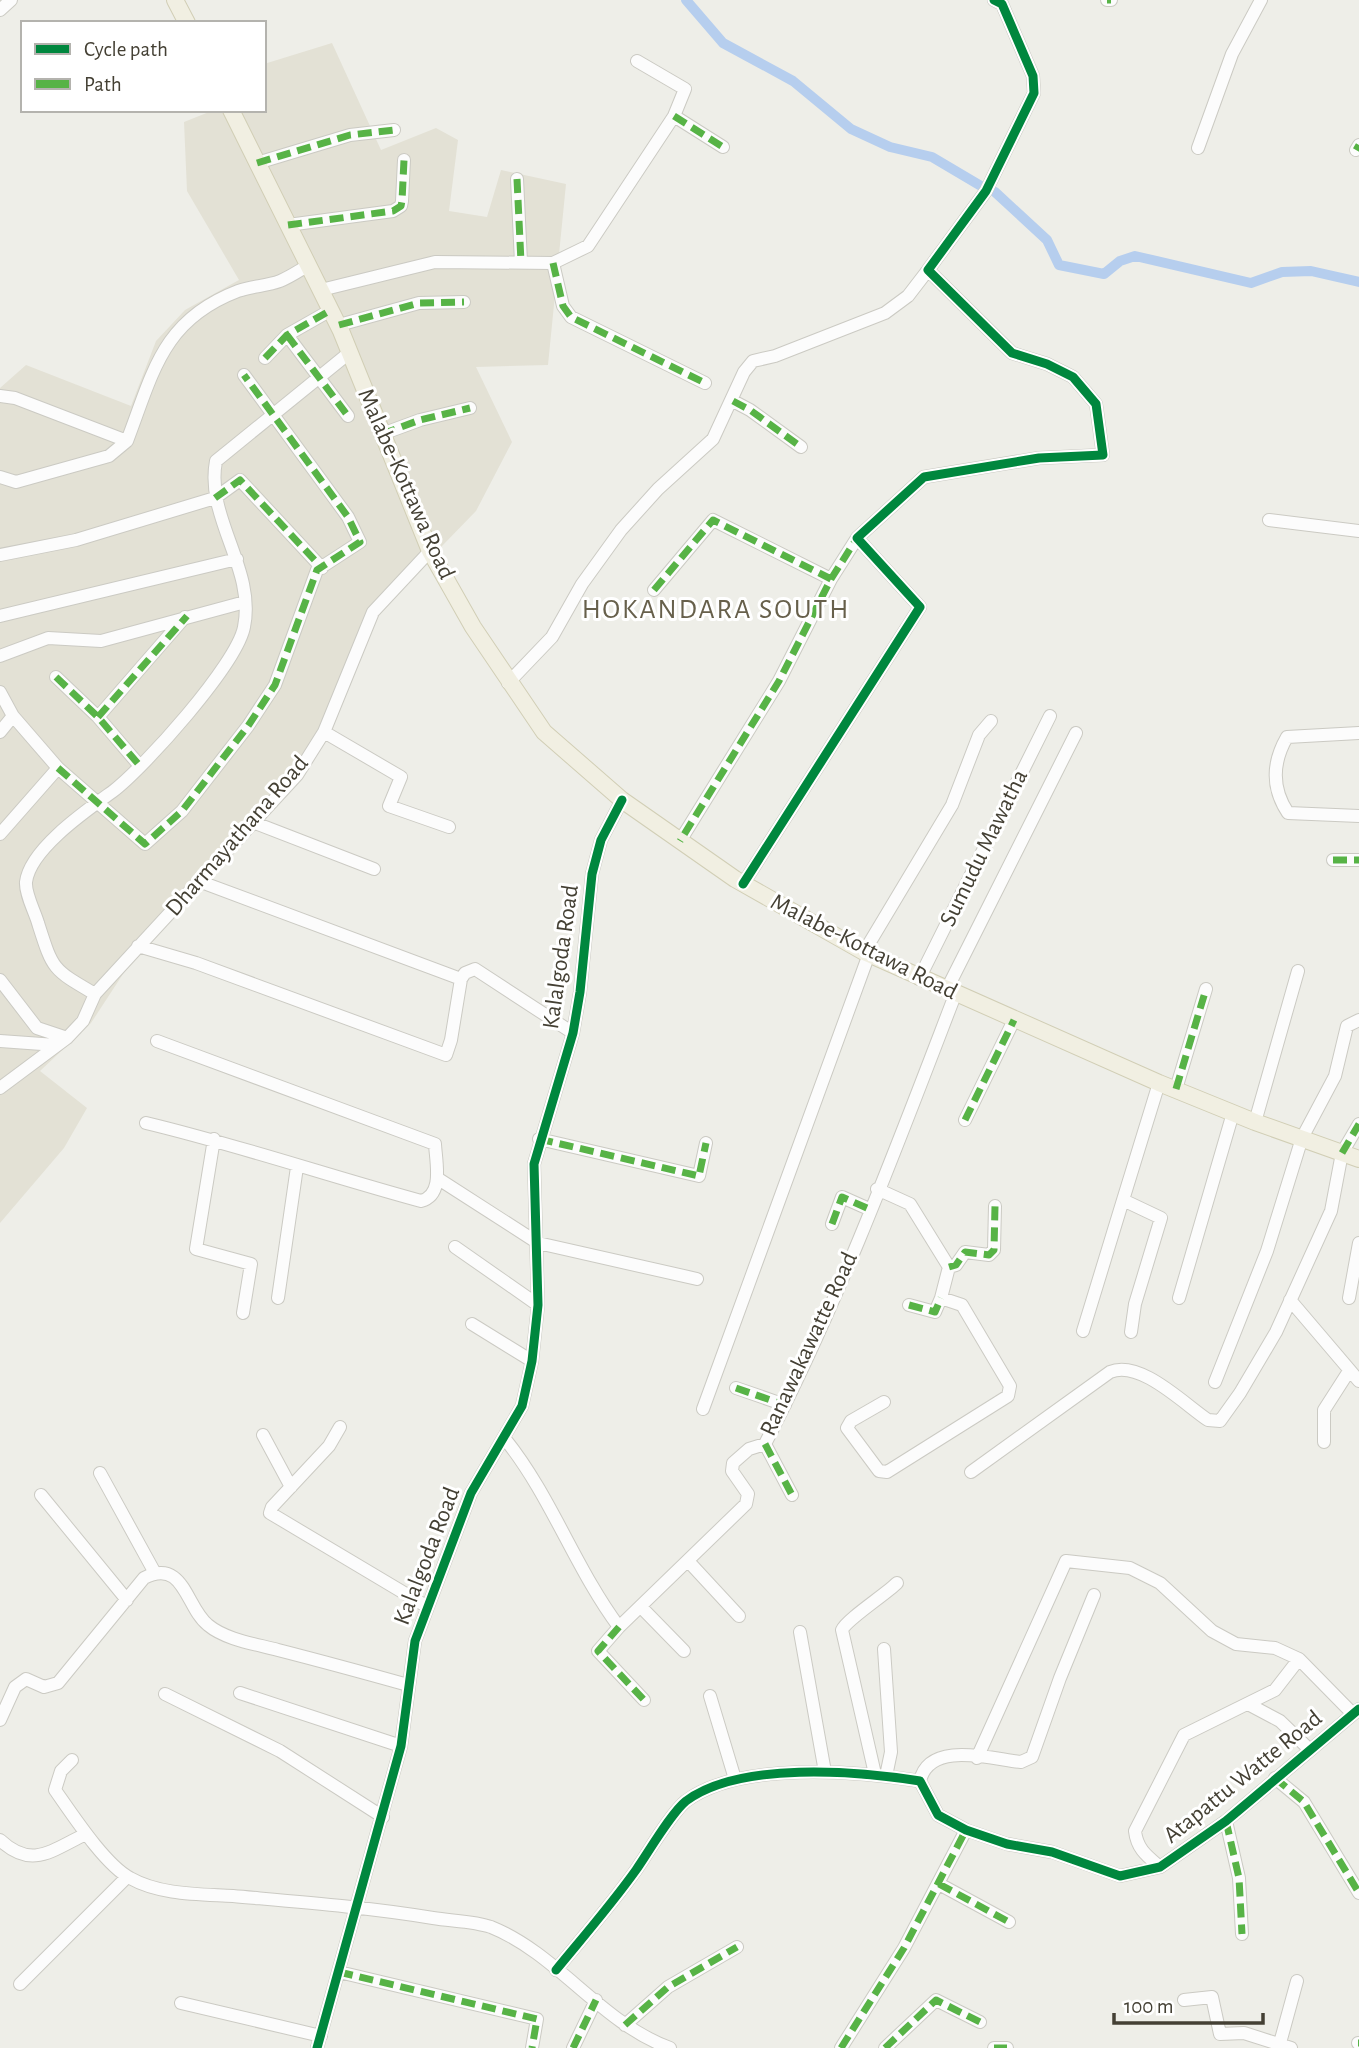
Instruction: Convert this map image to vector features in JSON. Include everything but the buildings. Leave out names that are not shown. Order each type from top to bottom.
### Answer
[{"type":"main road","points":[[175,0],[186,21]]},
{"type":"main road","name":"Malabe-Kottawa Road","points":[[232,112],[339,325],[430,551],[508,684],[544,732],[622,800],[680,841],[743,884],[867,953],[919,979],[1159,1083],[1255,1122],[1359,1159]]},
{"type":"street","points":[[0,10],[11,0]]},
{"type":"street","points":[[1198,148],[1232,54],[1261,0]]},
{"type":"street","points":[[508,684],[552,637],[582,584],[621,530],[658,489],[713,439],[733,401],[744,372],[753,361],[775,356],[885,313],[908,296],[986,191],[1034,93],[1033,76],[1000,1]]},
{"type":"street","points":[[321,290],[435,262],[552,263],[588,246],[674,116],[685,89],[637,61]]},
{"type":"street","points":[[674,116],[723,147]]},
{"type":"street","points":[[257,163],[350,135],[394,130]]},
{"type":"street","points":[[288,225],[393,211],[401,206],[404,160]]},
{"type":"street","points":[[516,179],[521,262]]},
{"type":"street","points":[[552,263],[563,306],[571,317],[705,383]]},
{"type":"street","points":[[0,477],[16,482],[109,456],[127,441],[163,348],[173,334],[192,316],[238,291],[281,281],[309,265]]},
{"type":"street","points":[[680,841],[779,681],[831,579],[857,538],[924,477],[1039,458],[1103,455],[1096,404],[1073,377],[1047,364],[1012,354],[928,270]]},
{"type":"street","points":[[339,325],[419,303],[464,302]]},
{"type":"street","points":[[265,358],[287,335],[331,310]]},
{"type":"street","points":[[287,335],[348,416]]},
{"type":"street","points":[[94,994],[58,972],[49,958],[26,884],[35,859],[97,800],[111,792],[140,766],[229,664],[244,628],[246,602],[237,559],[215,498],[213,476],[216,461],[349,353]]},
{"type":"street","points":[[0,692],[13,716],[58,768],[145,844],[182,811],[248,726],[275,685],[317,570],[360,541],[348,517],[244,375]]},
{"type":"street","points":[[0,396],[15,398],[127,441]]},
{"type":"street","points":[[733,401],[801,447]]},
{"type":"street","points":[[382,434],[420,419],[470,408]]},
{"type":"street","points":[[0,555],[76,540],[215,498],[240,480],[322,568]]},
{"type":"street","points":[[654,590],[713,520],[831,579]]},
{"type":"street","points":[[1269,520],[1359,531]]},
{"type":"street","points":[[743,884],[920,607],[857,538]]},
{"type":"street","name":"Dharmayathana Road","points":[[0,1088],[62,1042],[83,1021],[94,994],[201,882],[297,775],[324,732],[373,612],[430,551]]},
{"type":"street","points":[[0,616],[237,559]]},
{"type":"street","points":[[0,656],[48,638],[101,641],[246,602]]},
{"type":"street","points":[[98,717],[187,616]]},
{"type":"street","points":[[56,677],[98,717],[140,766]]},
{"type":"street","points":[[0,732],[13,716]]},
{"type":"street","name":"Sumudu Mawatha","points":[[919,979],[1050,716]]},
{"type":"street","points":[[703,1409],[867,953],[952,805],[979,735],[991,721]]},
{"type":"street","points":[[324,732],[401,777],[389,806],[449,827]]},
{"type":"street","name":"Ranawakawatte Road","points":[[644,1700],[598,1651],[619,1627],[746,1504],[748,1494],[732,1471],[733,1463],[749,1449],[765,1444],[837,1295],[877,1189],[892,1159],[951,993],[1076,733]]},
{"type":"street","points":[[1359,733],[1292,735],[1287,737],[1276,766],[1279,800],[1288,813],[1359,816]]},
{"type":"street","points":[[0,834],[58,768]]},
{"type":"street","name":"Kalalgoda Road","points":[[319,2042],[401,1746],[415,1641],[426,1606],[471,1493],[522,1406],[532,1361],[538,1305],[538,1243],[533,1203],[534,1164],[539,1139],[573,1033],[592,874],[601,840],[622,800]]},
{"type":"street","points":[[255,823],[374,869]]},
{"type":"street","points":[[1333,860],[1359,860]]},
{"type":"street","points":[[201,882],[461,979]]},
{"type":"street","points":[[138,946],[196,962],[446,1055],[461,979],[465,973],[475,969],[573,1033]]},
{"type":"street","points":[[1255,1122],[1298,971]]},
{"type":"street","points":[[0,980],[5,995],[37,1028],[62,1042]]},
{"type":"street","points":[[1176,1089],[1206,989]]},
{"type":"street","points":[[965,1121],[1014,1020]]},
{"type":"street","points":[[1215,1382],[1267,1251],[1302,1138],[1335,1076],[1347,1026],[1359,1020]]},
{"type":"street","points":[[0,1041],[62,1042]]},
{"type":"street","points":[[146,1122],[214,1139],[297,1167],[421,1201],[433,1194],[437,1178],[435,1144],[157,1041]]},
{"type":"street","points":[[1083,1331],[1159,1083]]},
{"type":"street","points":[[1180,1298],[1233,1113]]},
{"type":"street","points":[[971,1472],[1111,1372],[1123,1368],[1143,1375],[1208,1420],[1220,1420],[1259,1363],[1290,1300],[1331,1211],[1342,1153],[1359,1124]]},
{"type":"street","points":[[214,1139],[196,1249],[251,1264],[243,1313]]},
{"type":"street","points":[[539,1139],[699,1176],[706,1143]]},
{"type":"street","points":[[278,1298],[297,1167]]},
{"type":"street","points":[[437,1178],[538,1243],[697,1279]]},
{"type":"street","points":[[877,1189],[910,1204],[949,1267],[935,1312],[909,1305]]},
{"type":"street","points":[[832,1224],[842,1197],[869,1209]]},
{"type":"street","points":[[1123,1200],[1161,1219],[1135,1304],[1131,1332]]},
{"type":"street","points":[[949,1267],[956,1265],[965,1252],[989,1255],[994,1250],[995,1206]]},
{"type":"street","points":[[1349,1298],[1359,1244]]},
{"type":"street","points":[[455,1247],[538,1305]]},
{"type":"street","points":[[884,1402],[851,1421],[847,1428],[879,1471],[887,1472],[1008,1396],[1010,1385],[962,1305],[941,1298]]},
{"type":"street","points":[[1290,1300],[1359,1381]]},
{"type":"street","points":[[472,1324],[532,1361]]},
{"type":"street","points":[[1324,1442],[1324,1409],[1349,1371]]},
{"type":"street","points":[[736,1388],[785,1405]]},
{"type":"street","points":[[340,1427],[329,1446],[270,1513],[426,1606]]},
{"type":"street","points":[[263,1435],[291,1487]]},
{"type":"street","points":[[505,1439],[519,1457],[565,1534],[597,1597],[619,1627]]},
{"type":"street","points":[[765,1444],[792,1495]]},
{"type":"street","points":[[100,1473],[155,1573]]},
{"type":"street","points":[[41,1495],[127,1600]]},
{"type":"street","points":[[978,1758],[1066,1561],[1130,1568],[1160,1583],[1212,1630],[1236,1644],[1275,1648],[1299,1659],[1356,1712]]},
{"type":"street","points":[[689,1562],[739,1616]]},
{"type":"street","points":[[0,1720],[15,1687],[26,1679],[44,1687],[58,1682],[144,1578],[155,1573],[169,1575],[180,1583],[207,1625],[238,1639],[408,1685]]},
{"type":"street","points":[[881,1775],[842,1630],[845,1623],[878,1601],[897,1583]]},
{"type":"street","points":[[556,1970],[629,1879],[685,1802],[725,1780],[825,1772],[881,1775],[920,1782],[922,1773],[932,1761],[948,1755],[1021,1762],[1032,1757],[1094,1595]]},
{"type":"street","points":[[640,1607],[684,1651]]},
{"type":"street","points":[[800,1632],[825,1772]]},
{"type":"street","points":[[881,1775],[891,1752],[884,1649]]},
{"type":"street","points":[[1160,1867],[1136,1842],[1135,1831],[1173,1751],[1184,1735],[1275,1690],[1299,1659]]},
{"type":"street","points":[[240,1693],[401,1746]]},
{"type":"street","points":[[165,1694],[280,1751],[383,1817]]},
{"type":"street","points":[[709,1696],[735,1779]]},
{"type":"street","points":[[1248,1704],[1280,1721],[1310,1749]]},
{"type":"street","name":"Atapattu Watte Road","points":[[920,1782],[938,1815],[966,1830],[1007,1844],[1052,1852],[1120,1876],[1160,1867],[1226,1821],[1356,1712]]},
{"type":"street","points":[[72,1760],[61,1771],[55,1790],[86,1834],[127,1877],[150,1888],[186,1893],[357,1906],[489,1927],[521,1944],[625,2025],[646,2039],[670,2048]]},
{"type":"street","points":[[1275,1778],[1304,1802],[1359,1893]]},
{"type":"street","points":[[1226,1821],[1239,1878],[1242,1934]]},
{"type":"street","points":[[841,2048],[904,1948],[966,1830]]},
{"type":"street","points":[[0,1840],[12,1851],[25,1857],[37,1857],[86,1834]]},
{"type":"street","points":[[20,1984],[127,1877]]},
{"type":"street","points":[[939,1884],[1009,1922]]},
{"type":"street","points":[[625,2025],[668,1987],[737,1947]]},
{"type":"street","points":[[338,1972],[537,2020],[532,2048]]},
{"type":"street","points":[[1184,2000],[1212,1997],[1220,2034],[1244,2033],[1286,2045],[1297,1981]]},
{"type":"street","points":[[573,2048],[596,2000]]},
{"type":"street","points":[[885,2048],[936,2000],[980,2022]]},
{"type":"street","points":[[181,2003],[319,2042]]},
{"type":"street","points":[[994,2048],[1007,2048]]},
{"type":"shaded area","points":[[332,43],[381,150],[436,128],[458,140],[449,211],[487,217],[501,170],[566,184],[548,365],[476,367],[512,442],[476,511],[376,614],[327,733],[140,948],[91,1023],[40,1071],[87,1108],[64,1148],[0,1223],[0,388],[26,365],[131,406],[156,341],[185,310],[239,280],[187,191],[184,122],[209,112],[266,112],[266,63]]},
{"type":"waterway","points":[[686,0],[723,43],[793,81],[851,129],[890,147],[932,157],[981,186]]},
{"type":"waterway","points":[[995,192],[1047,240],[1059,265],[1104,274],[1120,261],[1135,256],[1251,283],[1282,272],[1311,271],[1359,282]]},
{"type":"marked path","points":[[674,116],[723,147]]},
{"type":"marked path","points":[[257,163],[350,135],[394,130]]},
{"type":"marked path","points":[[1356,150],[1359,145]]},
{"type":"marked path","points":[[288,225],[393,211],[401,206],[404,160]]},
{"type":"marked path","points":[[517,179],[521,262]]},
{"type":"marked path","points":[[553,263],[563,306],[571,317],[705,383]]},
{"type":"marked path","points":[[339,325],[419,303],[464,302]]},
{"type":"marked path","points":[[265,358],[287,335],[331,310]]},
{"type":"marked path","points":[[287,335],[348,416]]},
{"type":"marked path","points":[[58,768],[145,844],[182,811],[248,726],[275,685],[317,570],[360,542],[348,517],[244,375]]},
{"type":"marked path","points":[[733,401],[801,447]]},
{"type":"marked path","points":[[382,434],[420,420],[470,408]]},
{"type":"marked path","points":[[215,498],[240,480],[322,568]]},
{"type":"marked path","points":[[654,590],[713,520],[831,579],[779,681],[680,841]]},
{"type":"marked path","points":[[831,579],[857,538]]},
{"type":"marked path","points":[[98,717],[187,616]]},
{"type":"marked path","points":[[56,677],[98,717],[140,766]]},
{"type":"marked path","points":[[1333,860],[1359,860]]},
{"type":"marked path","points":[[1176,1089],[1206,989]]},
{"type":"marked path","points":[[965,1120],[1014,1020]]},
{"type":"marked path","points":[[1342,1153],[1359,1124]]},
{"type":"marked path","points":[[539,1139],[699,1176],[706,1143]]},
{"type":"marked path","points":[[832,1224],[842,1197],[869,1209]]},
{"type":"marked path","points":[[949,1267],[956,1265],[965,1252],[989,1255],[994,1250],[995,1206]]},
{"type":"marked path","points":[[909,1305],[935,1312],[941,1298]]},
{"type":"marked path","points":[[736,1388],[785,1405]]},
{"type":"marked path","points":[[765,1444],[792,1495]]},
{"type":"marked path","points":[[619,1627],[598,1651],[644,1700]]},
{"type":"marked path","points":[[1275,1778],[1304,1802],[1359,1893]]},
{"type":"marked path","points":[[1226,1821],[1239,1878],[1242,1934]]},
{"type":"marked path","points":[[841,2048],[904,1948],[966,1830]]},
{"type":"marked path","points":[[939,1884],[1009,1922]]},
{"type":"marked path","points":[[625,2025],[668,1987],[737,1947]]},
{"type":"marked path","points":[[339,1972],[537,2019],[532,2048]]},
{"type":"marked path","points":[[573,2048],[596,2000]]},
{"type":"marked path","points":[[885,2048],[936,2000],[980,2022]]},
{"type":"marked path","points":[[994,2048],[1007,2048]]},
{"type":"cycle path","points":[[743,884],[920,607],[857,538],[924,477],[1039,458],[1103,455],[1096,404],[1073,377],[1047,364],[1012,353],[928,270],[986,191],[1034,93],[1033,76],[1002,4],[994,0]]},
{"type":"cycle path","points":[[317,2048],[401,1746],[415,1641],[471,1493],[522,1406],[532,1361],[538,1305],[534,1164],[573,1033],[592,874],[601,840],[622,800]]},
{"type":"cycle path","points":[[556,1970],[636,1870],[680,1807],[709,1788],[767,1774],[799,1772],[864,1774],[920,1781],[938,1815],[966,1830],[1007,1844],[1052,1852],[1120,1876],[1160,1867],[1226,1821],[1359,1709]]},
{"type":"district","name":"HOKANDARA SOUTH","points":[[716,610]]}]
